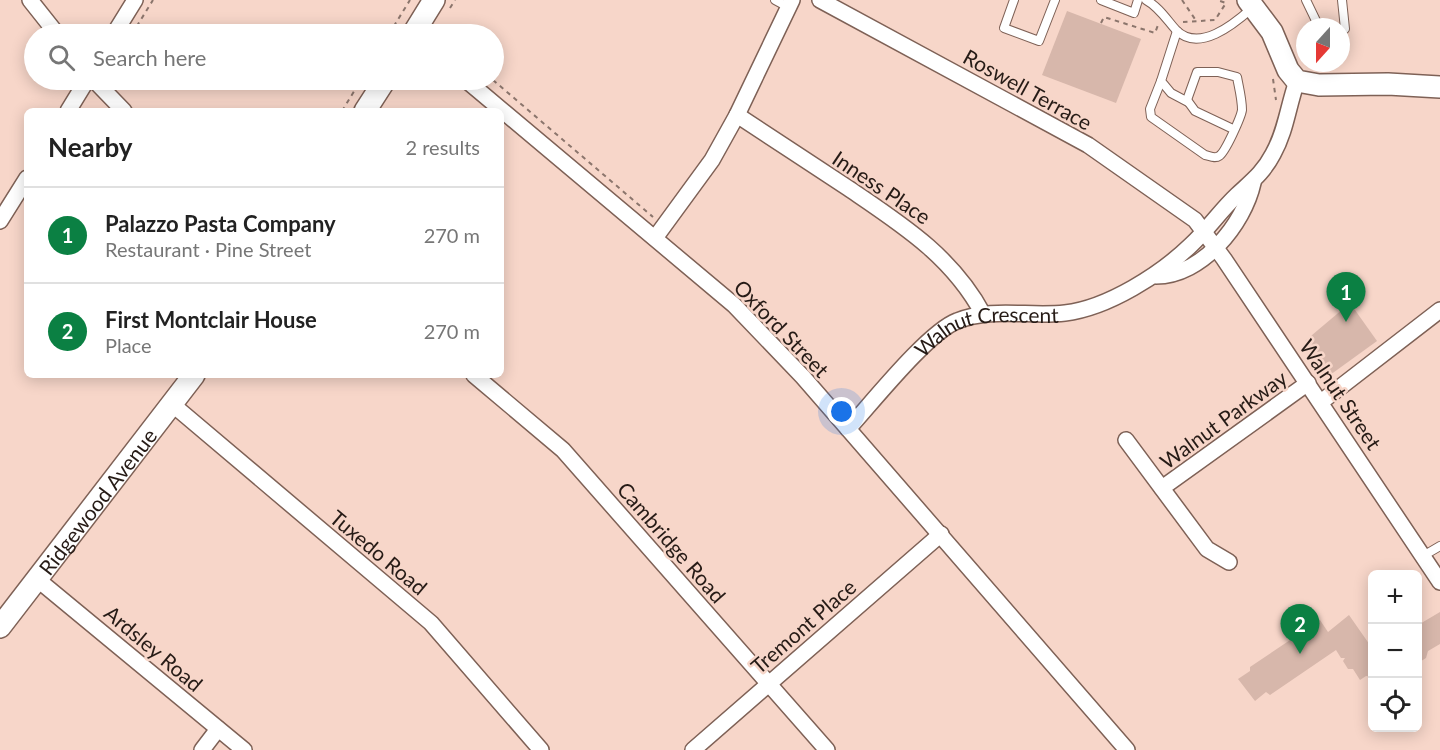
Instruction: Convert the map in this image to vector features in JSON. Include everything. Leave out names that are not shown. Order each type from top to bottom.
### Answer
[{"type":"street","points":[[30,0],[49,24]]},
{"type":"street","points":[[120,24],[135,0]]},
{"type":"street","points":[[419,24],[434,0]]},
{"type":"street","name":"Roswell Terrace","points":[[820,0],[1072,135],[1191,217],[1205,231]]},
{"type":"street","points":[[655,238],[712,160],[737,115],[785,2]]},
{"type":"street","points":[[1253,2],[1279,45],[1288,70],[1297,81],[1319,86],[1388,84],[1440,87]]},
{"type":"street","name":"Walnut Crescent","points":[[1156,276],[1170,276],[1199,260],[1216,247],[1249,201],[1253,183],[1280,141],[1297,81]]},
{"type":"street","points":[[70,108],[81,90]]},
{"type":"street","points":[[104,90],[121,108]]},
{"type":"street","points":[[367,108],[379,90]]},
{"type":"street","name":"Oxford Street","points":[[478,90],[499,108]]},
{"type":"street","name":"Oxford Street","points":[[504,112],[735,305],[941,534],[1127,750]]},
{"type":"street","name":"Inness Place","points":[[737,115],[919,236],[949,263],[972,293],[983,314]]},
{"type":"street","points":[[0,221],[24,183]]},
{"type":"street","name":"Walnut Crescent","points":[[848,429],[944,327],[958,320],[983,314],[1067,313],[1117,297],[1156,276],[1205,231],[1238,194],[1253,183]]},
{"type":"street","name":"Walnut Street","points":[[1205,231],[1440,582]]},
{"type":"street","points":[[1321,402],[1440,310]]},
{"type":"street","name":"Ridgewood Avenue","points":[[0,627],[192,378]]},
{"type":"street","name":"Cambridge Road","points":[[478,378],[563,450],[827,750]]},
{"type":"street","name":"Walnut Parkway","points":[[1162,488],[1308,383]]},
{"type":"street","name":"Tuxedo Road","points":[[172,404],[431,623],[541,750]]},
{"type":"street","name":"Walnut Parkway","points":[[1126,440],[1207,549],[1229,562]]},
{"type":"street","name":"Tremont Place","points":[[693,750],[941,534]]},
{"type":"street","name":"Ardsley Road","points":[[37,579],[244,750]]},
{"type":"street","points":[[202,750],[218,729]]},
{"type":"lane","points":[[1014,0],[1004,28],[1039,41],[1054,0]]},
{"type":"lane","points":[[1101,0],[1134,13],[1138,0]]},
{"type":"lane","points":[[1146,0],[1171,22],[1177,32],[1194,38],[1216,34],[1230,27],[1253,2]]},
{"type":"lane","points":[[1306,0],[1315,18]]},
{"type":"lane","points":[[1342,0],[1344,18]]},
{"type":"lane","points":[[1177,32],[1150,109],[1151,117],[1205,155],[1220,156],[1233,129],[1239,122],[1242,111],[1237,77],[1218,72],[1197,72],[1189,91],[1188,102]]},
{"type":"lane","points":[[1161,81],[1172,93],[1188,102],[1195,111],[1233,129]]},
{"type":"lane","points":[[1423,556],[1440,546]]},
{"type":"path","points":[[138,24],[153,0]]},
{"type":"path","points":[[395,24],[410,0]]},
{"type":"path","points":[[1182,0],[1197,22]]},
{"type":"path","points":[[1179,22],[1215,20],[1226,3],[1217,0]]},
{"type":"path","points":[[1101,23],[1104,16],[1155,33],[1162,22]]},
{"type":"path","points":[[1272,74],[1276,104]]},
{"type":"path","points":[[504,89],[655,219]]},
{"type":"path","points":[[344,108],[355,90]]},
{"type":"building","points":[[1067,11],[1141,39],[1116,103],[1042,75]]},
{"type":"building","points":[[1350,303],[1377,341],[1330,375],[1305,341]]},
{"type":"building","points":[[1440,612],[1440,644],[1428,651],[1426,658],[1422,660],[1422,624]]},
{"type":"building","points":[[1349,615],[1368,642],[1368,676],[1360,680],[1353,669],[1348,669],[1343,661],[1345,658],[1341,658],[1336,650],[1270,695],[1266,692],[1255,701],[1238,679],[1250,671],[1250,667],[1320,620],[1328,632]]},
{"type":"place","name":"Palazzo Pasta Company","points":[[1346,322]]},
{"type":"place","name":"First Montclair House","points":[[1300,654]]}]
